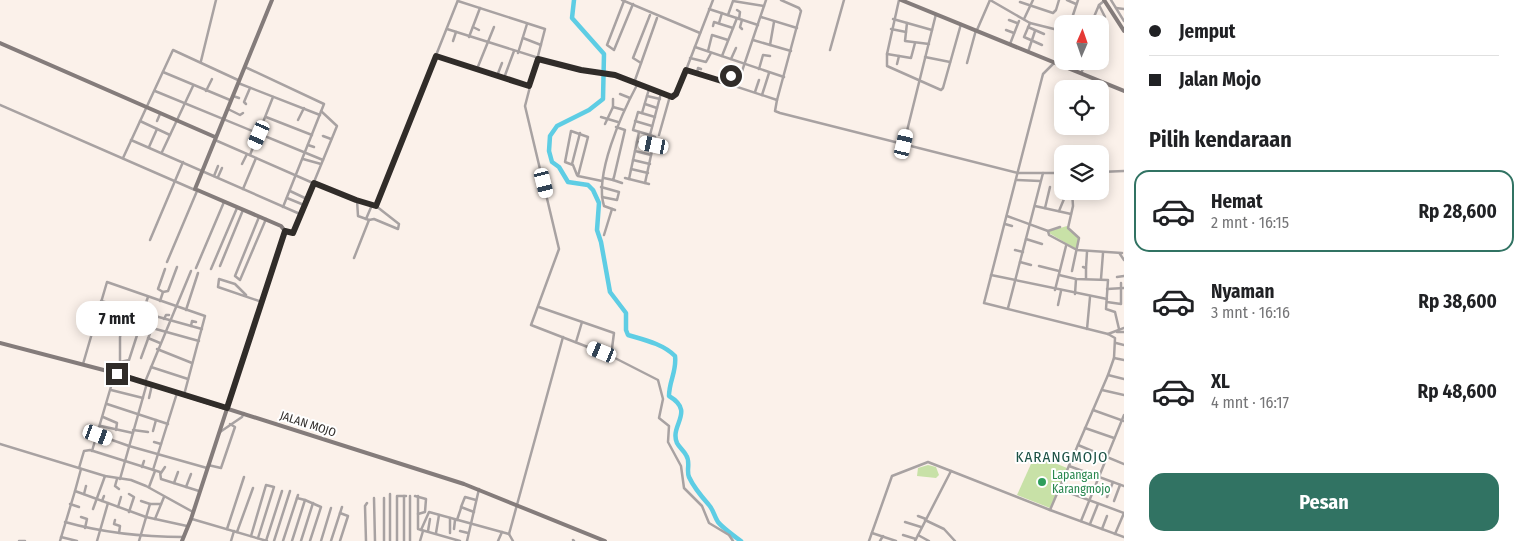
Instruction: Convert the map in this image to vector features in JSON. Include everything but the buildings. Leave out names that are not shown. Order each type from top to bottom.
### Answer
[{"type":"main road","points":[[183,539],[285,231],[283,226],[196,190],[226,108],[272,0]]},
{"type":"main road","points":[[900,0],[1054,62]]},
{"type":"main road","points":[[1104,0],[1113,9],[1124,31]]},
{"type":"main road","points":[[0,43],[214,138]]},
{"type":"main road","points":[[1073,70],[1124,91]]},
{"type":"main road","name":"JALAN MOJO","points":[[0,342],[116,373],[479,489],[593,539],[605,541]]},
{"type":"street","points":[[201,61],[216,0]]},
{"type":"street","points":[[354,258],[368,219],[458,0],[545,30],[529,86],[525,109],[559,249],[531,325],[611,356],[658,380],[663,398],[658,416],[669,426],[668,442],[681,466],[684,488],[702,506],[709,523],[729,535],[733,541]]},
{"type":"street","points":[[633,4],[614,50],[607,45],[623,0],[633,4],[700,33]]},
{"type":"street","points":[[447,29],[538,59],[600,74],[605,73],[674,97],[713,0]]},
{"type":"street","points":[[737,86],[766,0]]},
{"type":"street","points":[[781,0],[801,10],[777,100],[776,112],[1018,173],[1054,173]]},
{"type":"street","points":[[830,50],[844,0]]},
{"type":"street","points":[[900,0],[893,20],[887,54],[887,66],[919,81],[942,89],[961,24]]},
{"type":"street","points":[[967,63],[977,30],[990,0],[1030,23],[1054,29]]},
{"type":"street","points":[[999,5],[1001,0]]},
{"type":"street","points":[[1024,20],[1033,0]]},
{"type":"street","points":[[1020,2],[1054,12],[1060,0]]},
{"type":"street","points":[[1067,0],[1077,2],[1073,15]]},
{"type":"street","points":[[1095,15],[1099,5],[1104,0]]},
{"type":"street","points":[[1111,0],[1113,9],[1124,21]]},
{"type":"street","points":[[728,15],[735,1],[764,6]]},
{"type":"street","points":[[1099,5],[1104,15]]},
{"type":"street","points":[[469,37],[480,8]]},
{"type":"street","points":[[709,9],[758,25]]},
{"type":"street","points":[[1113,9],[1124,9]]},
{"type":"street","points":[[737,10],[740,12],[740,27],[742,29]]},
{"type":"street","points":[[719,23],[722,13]]},
{"type":"street","points":[[904,144],[936,14]]},
{"type":"street","points":[[641,63],[633,59],[650,15]]},
{"type":"street","points":[[634,83],[658,18]]},
{"type":"street","points":[[760,18],[797,28]]},
{"type":"street","points":[[722,56],[733,28],[740,19]]},
{"type":"street","points":[[893,20],[932,30]]},
{"type":"street","points":[[1009,20],[1018,22],[1010,44]]},
{"type":"street","points":[[713,26],[714,22],[733,28]]},
{"type":"street","points":[[770,45],[774,22]]},
{"type":"street","points":[[907,23],[905,41],[929,44]]},
{"type":"street","points":[[1030,23],[1024,37],[1042,45]]},
{"type":"street","points":[[503,78],[523,38],[527,24]]},
{"type":"street","points":[[473,27],[479,30]]},
{"type":"street","points":[[476,69],[494,27]]},
{"type":"street","points":[[1028,27],[1044,34]]},
{"type":"street","points":[[892,29],[906,32]]},
{"type":"street","points":[[1006,30],[1014,33]]},
{"type":"street","points":[[1028,52],[1036,31]]},
{"type":"street","points":[[453,41],[456,32]]},
{"type":"street","points":[[642,35],[650,38]]},
{"type":"street","points":[[690,58],[706,62],[712,35],[728,40]]},
{"type":"street","points":[[523,38],[541,45]]},
{"type":"street","points":[[753,40],[791,51]]},
{"type":"street","points":[[887,54],[911,58],[915,43]]},
{"type":"street","points":[[695,47],[784,77]]},
{"type":"street","points":[[731,59],[736,48]]},
{"type":"street","points":[[124,158],[174,49],[201,61],[250,88],[321,113],[337,126],[293,233],[285,231]]},
{"type":"street","points":[[759,68],[764,54],[770,56]]},
{"type":"street","points":[[436,56],[529,86]]},
{"type":"street","points":[[897,64],[899,56]]},
{"type":"street","points":[[925,57],[950,62]]},
{"type":"street","points":[[497,76],[502,63]]},
{"type":"street","points":[[1054,65],[1044,74],[984,303],[1108,334],[1124,328]]},
{"type":"street","points":[[244,66],[323,103],[321,113],[283,207]]},
{"type":"street","points":[[697,73],[698,68],[701,69]]},
{"type":"street","points":[[686,70],[777,100]]},
{"type":"street","points":[[163,72],[230,100]]},
{"type":"street","points":[[762,95],[769,72]]},
{"type":"street","points":[[728,83],[730,76],[735,77]]},
{"type":"street","points":[[206,91],[212,79]]},
{"type":"street","points":[[755,92],[759,80]]},
{"type":"street","points":[[604,235],[613,209],[605,207],[601,186],[616,127],[638,85]]},
{"type":"street","points":[[162,153],[194,86]]},
{"type":"street","points":[[246,104],[244,102],[250,88]]},
{"type":"street","points":[[642,113],[649,89]]},
{"type":"street","points":[[155,91],[185,105],[222,118],[323,160]]},
{"type":"street","points":[[650,135],[661,93]]},
{"type":"street","points":[[620,94],[630,98]]},
{"type":"street","points":[[232,96],[239,98]]},
{"type":"street","points":[[647,96],[660,99]]},
{"type":"street","points":[[659,136],[670,96]]},
{"type":"street","points":[[242,164],[259,135],[274,97]]},
{"type":"street","points":[[605,124],[613,107],[613,100]]},
{"type":"street","points":[[645,104],[657,108]]},
{"type":"street","points":[[0,105],[196,190],[167,262]]},
{"type":"street","points":[[613,107],[624,110]]},
{"type":"street","points":[[226,108],[240,115],[243,113]]},
{"type":"street","points":[[298,120],[304,108]]},
{"type":"street","points":[[645,183],[656,136],[633,130],[638,112],[654,117]]},
{"type":"street","points":[[157,121],[160,114]]},
{"type":"street","points":[[266,117],[312,135]]},
{"type":"street","points":[[601,117],[618,122]]},
{"type":"street","points":[[635,121],[652,126]]},
{"type":"street","points":[[140,122],[170,135]]},
{"type":"street","points":[[613,180],[626,130],[616,127]]},
{"type":"street","points":[[149,147],[157,129]]},
{"type":"street","points":[[572,164],[565,162],[570,132],[580,132],[588,137],[578,176]]},
{"type":"street","points":[[578,176],[572,164],[580,132]]},
{"type":"street","points":[[629,179],[639,132]]},
{"type":"street","points":[[323,136],[331,139]]},
{"type":"street","points":[[214,138],[296,176],[356,200],[374,205],[400,226],[397,230],[374,219],[357,215],[356,200]]},
{"type":"street","points":[[131,140],[300,214]]},
{"type":"street","points":[[637,142],[654,145]]},
{"type":"street","points":[[308,145],[314,147]]},
{"type":"street","points":[[635,151],[652,155]]},
{"type":"street","points":[[263,161],[265,157]]},
{"type":"street","points":[[243,189],[256,158]]},
{"type":"street","points":[[303,159],[321,164]]},
{"type":"street","points":[[633,160],[650,164]]},
{"type":"street","points":[[150,240],[183,162]]},
{"type":"street","points":[[214,176],[218,166]]},
{"type":"street","points":[[218,177],[222,168]]},
{"type":"street","points":[[631,169],[648,173]]},
{"type":"street","points":[[1109,172],[1124,171]]},
{"type":"street","points":[[1008,308],[1043,173]]},
{"type":"street","points":[[578,176],[613,180],[622,183]]},
{"type":"street","points":[[625,178],[649,184]]},
{"type":"street","points":[[1017,180],[1041,182]]},
{"type":"street","points":[[601,186],[619,192],[617,200],[602,197]]},
{"type":"street","points":[[1045,208],[1050,187]]},
{"type":"street","points":[[289,191],[307,199]]},
{"type":"street","points":[[287,198],[304,205]]},
{"type":"street","points":[[1059,211],[1064,200]]},
{"type":"street","points":[[1072,200],[1068,228],[1079,237],[1072,271]]},
{"type":"street","points":[[196,268],[224,202]]},
{"type":"street","points":[[1035,206],[1071,214]]},
{"type":"street","points":[[211,269],[237,208]]},
{"type":"street","points":[[220,266],[243,210]]},
{"type":"street","points":[[259,216],[235,276],[240,280],[266,219]]},
{"type":"street","points":[[1007,216],[1048,231],[1049,234],[1066,246],[1088,252],[1121,254],[1124,260]]},
{"type":"street","points":[[1005,224],[1012,226]]},
{"type":"street","points":[[1048,231],[1060,227]]},
{"type":"street","points":[[254,230],[259,232]]},
{"type":"street","points":[[1026,240],[1042,244]]},
{"type":"street","points":[[1055,290],[1066,246]]},
{"type":"street","points":[[1015,250],[1023,252]]},
{"type":"street","points":[[1086,278],[1084,267],[1088,252]]},
{"type":"street","points":[[1101,279],[1102,253]]},
{"type":"street","points":[[1020,262],[1031,265]]},
{"type":"street","points":[[1038,266],[1076,279],[1108,280],[1107,310],[1115,312],[1118,331],[1114,358],[1108,375],[1050,510]]},
{"type":"street","points":[[159,301],[163,292],[168,291],[177,267]]},
{"type":"street","points":[[163,292],[158,288],[166,269]]},
{"type":"street","points":[[119,489],[115,486],[125,461],[151,367],[191,271]]},
{"type":"street","points":[[186,310],[198,273]]},
{"type":"street","points":[[991,275],[1122,304],[1123,288],[1121,283]]},
{"type":"street","points":[[1117,277],[1124,276]]},
{"type":"street","points":[[246,296],[235,284],[219,277],[218,287],[262,302]]},
{"type":"street","points":[[1075,294],[1076,279]]},
{"type":"street","points":[[83,364],[107,282],[205,316],[184,395]]},
{"type":"street","points":[[1107,289],[1123,288]]},
{"type":"street","points":[[1058,304],[1061,291]]},
{"type":"street","points":[[120,362],[129,360],[148,297]]},
{"type":"street","points":[[1087,329],[1090,297]]},
{"type":"street","points":[[101,301],[202,330]]},
{"type":"street","points":[[539,307],[614,333],[611,356]]},
{"type":"street","points":[[92,451],[120,362],[120,332],[127,308]]},
{"type":"street","points":[[98,313],[124,322],[199,341]]},
{"type":"street","points":[[164,319],[166,315],[169,315]]},
{"type":"street","points":[[190,326],[192,321],[196,322]]},
{"type":"street","points":[[576,342],[582,322]]},
{"type":"street","points":[[140,358],[152,328]]},
{"type":"street","points":[[113,330],[120,332]]},
{"type":"street","points":[[1118,331],[1124,332]]},
{"type":"street","points":[[1108,334],[1116,342],[1124,345]]},
{"type":"street","points":[[148,338],[160,342]]},
{"type":"street","points":[[512,540],[509,534],[562,338]]},
{"type":"street","points":[[157,349],[192,363]]},
{"type":"street","points":[[1114,358],[1124,360]]},
{"type":"street","points":[[151,367],[188,379]]},
{"type":"street","points":[[1108,375],[1124,379]]},
{"type":"street","points":[[149,398],[152,385]]},
{"type":"street","points":[[111,390],[143,398]]},
{"type":"street","points":[[1102,390],[1124,395]]},
{"type":"street","points":[[148,487],[177,393]]},
{"type":"street","points":[[107,404],[168,424]]},
{"type":"street","points":[[1092,409],[1123,421]]},
{"type":"street","points":[[219,433],[243,415]]},
{"type":"street","points":[[1081,521],[1124,415]]},
{"type":"street","points":[[103,417],[117,423],[116,430]]},
{"type":"street","points":[[153,431],[156,420]]},
{"type":"street","points":[[98,435],[157,454],[221,468],[235,427],[230,424]]},
{"type":"street","points":[[101,426],[116,430],[148,432]]},
{"type":"street","points":[[1085,428],[1114,438]]},
{"type":"street","points":[[154,442],[161,444]]},
{"type":"street","points":[[0,444],[106,476],[130,480],[148,487],[193,512]]},
{"type":"street","points":[[1078,445],[1124,464]]},
{"type":"street","points":[[77,541],[61,539],[75,491],[84,450],[161,473]]},
{"type":"street","points":[[142,467],[144,461]]},
{"type":"street","points":[[869,541],[892,476],[928,462],[1124,537]]},
{"type":"street","points":[[1069,466],[1124,486]]},
{"type":"street","points":[[165,467],[161,473],[161,479],[200,491]]},
{"type":"street","points":[[903,535],[916,540],[925,520],[936,504],[951,471]]},
{"type":"street","points":[[174,484],[178,472]]},
{"type":"street","points":[[186,487],[191,474]]},
{"type":"street","points":[[93,509],[106,476]]},
{"type":"street","points":[[227,529],[244,478]]},
{"type":"street","points":[[1107,498],[1113,482]]},
{"type":"street","points":[[251,536],[267,485],[274,487],[258,538]]},
{"type":"street","points":[[1114,501],[1120,485]]},
{"type":"street","points":[[84,494],[86,486]]},
{"type":"street","points":[[231,541],[253,488]]},
{"type":"street","points":[[467,541],[479,489]]},
{"type":"street","points":[[1059,489],[1124,513],[1115,534]]},
{"type":"street","points":[[191,519],[267,541],[282,490]]},
{"type":"street","points":[[75,491],[129,512],[188,527]]},
{"type":"street","points":[[274,541],[290,491]]},
{"type":"street","points":[[129,494],[134,497],[129,512]]},
{"type":"street","points":[[390,494],[390,541]]},
{"type":"street","points":[[102,501],[104,496]]},
{"type":"street","points":[[155,519],[164,496]]},
{"type":"street","points":[[397,541],[397,496],[426,499],[425,512],[418,514]]},
{"type":"street","points":[[411,496],[418,514],[417,528],[460,541]]},
{"type":"street","points":[[404,541],[404,527],[411,496]]},
{"type":"street","points":[[410,541],[411,496]]},
{"type":"street","points":[[118,507],[121,497]]},
{"type":"street","points":[[283,541],[297,497],[321,507],[310,541]]},
{"type":"street","points":[[454,529],[465,497],[476,501]]},
{"type":"street","points":[[374,498],[375,541]]},
{"type":"street","points":[[384,498],[384,541]]},
{"type":"street","points":[[292,541],[304,500]]},
{"type":"street","points":[[141,501],[150,504],[161,504]]},
{"type":"street","points":[[96,541],[108,503]]},
{"type":"street","points":[[301,541],[313,503]]},
{"type":"street","points":[[366,541],[365,506],[367,503]]},
{"type":"street","points":[[70,504],[78,507]]},
{"type":"street","points":[[139,541],[150,504]]},
{"type":"street","points":[[1090,524],[1098,504]]},
{"type":"street","points":[[331,541],[342,507]]},
{"type":"street","points":[[321,541],[331,508]]},
{"type":"street","points":[[461,508],[474,512]]},
{"type":"street","points":[[267,512],[274,514]]},
{"type":"street","points":[[420,541],[428,512],[509,534]]},
{"type":"street","points":[[340,513],[348,516],[340,541]]},
{"type":"street","points":[[436,533],[439,515]]},
{"type":"street","points":[[918,516],[944,529],[956,541]]},
{"type":"street","points":[[1102,529],[1107,516]]},
{"type":"street","points":[[81,517],[87,519],[86,528]]},
{"type":"street","points":[[450,518],[450,533]]},
{"type":"street","points":[[428,531],[430,519]]},
{"type":"street","points":[[115,520],[114,524],[120,526],[119,534]]},
{"type":"street","points":[[65,522],[119,534],[183,539]]},
{"type":"street","points":[[905,522],[921,528]]},
{"type":"street","points":[[397,527],[404,527]]},
{"type":"street","points":[[460,531],[469,533]]},
{"type":"street","points":[[498,541],[502,532]]},
{"type":"street","points":[[872,533],[896,541]]},
{"type":"street","points":[[880,541],[882,536]]},
{"type":"street","points":[[918,536],[929,541]]},
{"type":"street","points":[[19,541],[25,541]]},
{"type":"green space","points":[[1067,226],[1079,238],[1076,249],[1049,233],[1050,231]]},
{"type":"green space","name":"Lapangan Karangmojo","points":[[1035,455],[1067,468],[1050,508],[1017,495]]},
{"type":"green space","points":[[928,465],[936,467],[939,475],[936,478],[917,476],[918,468]]},
{"type":"waterway","points":[[574,0],[572,18],[604,54],[603,99],[589,110],[557,126],[550,136],[549,151],[552,162],[559,167],[568,182],[588,185],[593,190],[599,203],[597,230],[610,292],[626,313],[626,330],[628,335],[659,345],[675,356],[669,396],[681,408],[675,436],[677,443],[687,458],[689,477],[718,522],[741,541]]},
{"type":"place","name":"Lapangan Karangmojo","points":[[1042,482]]},
{"type":"district","name":"KARANGMOJO","points":[[1062,457]]},
{"type":"route","points":[[117,374],[227,408],[285,231],[293,233],[314,183],[376,206],[436,56],[529,86],[538,59],[595,73],[615,75],[672,97],[675,96],[686,70],[728,83],[731,76]]}]
